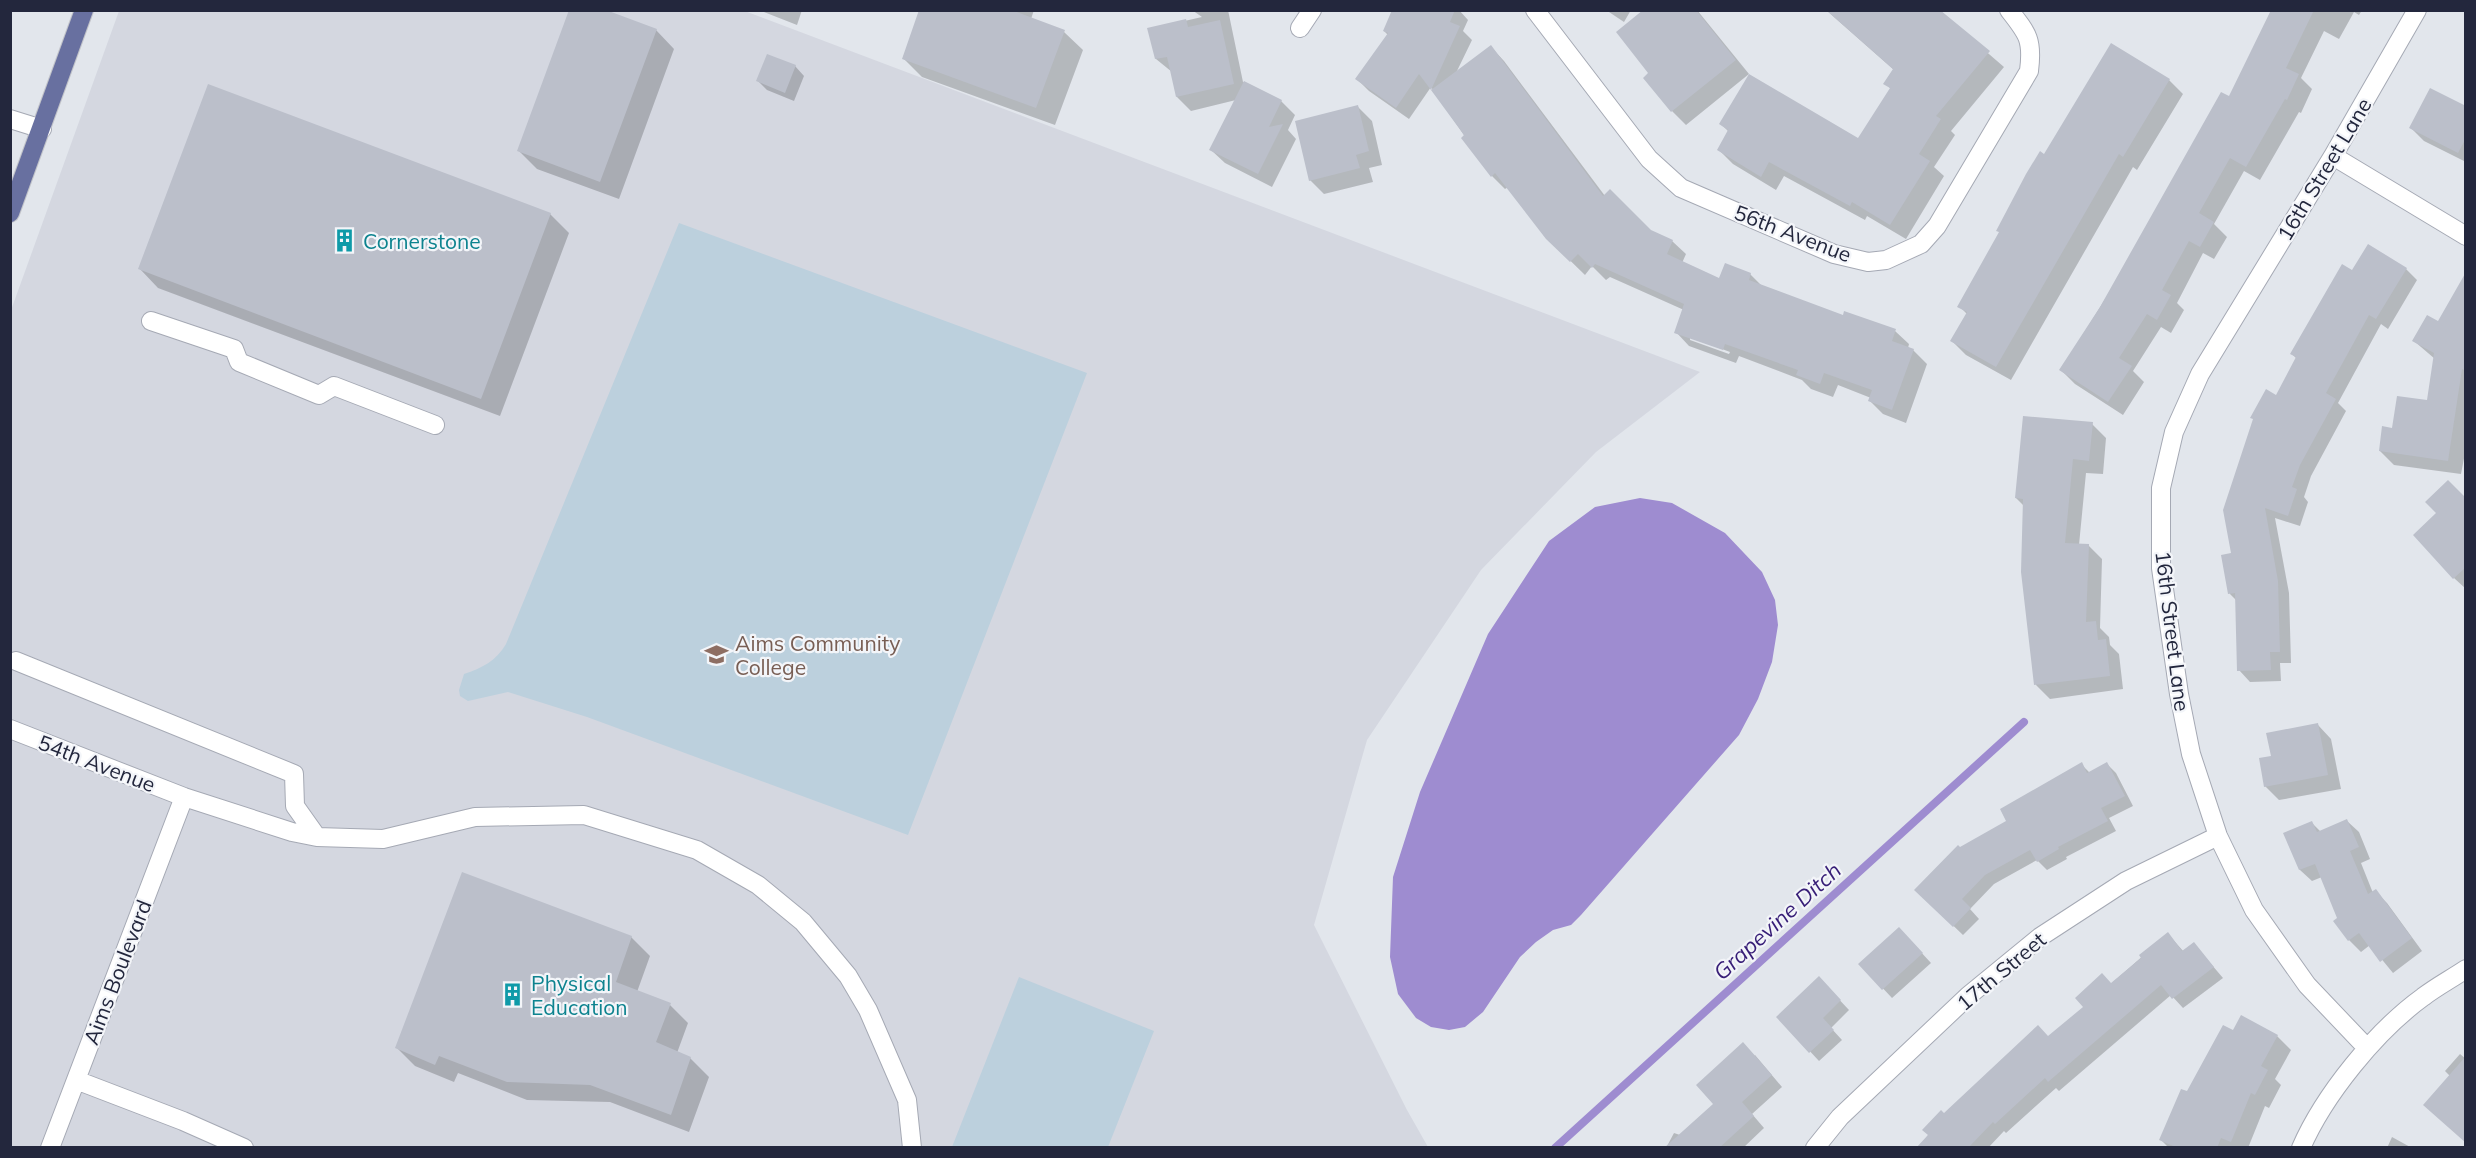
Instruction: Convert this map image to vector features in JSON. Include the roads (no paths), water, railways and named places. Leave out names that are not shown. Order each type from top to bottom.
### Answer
[{"type":"main road","points":[[10,213],[84,10]]},
{"type":"street","points":[[1300,28],[1312,10]]},
{"type":"street","name":"56th Avenue","points":[[1535,10],[1649,159],[1681,188],[1834,254],[1869,262],[1886,260],[1921,244],[1937,226],[2029,71],[2032,51],[2025,31],[2009,10]]},
{"type":"street","name":"16th Street Lane","points":[[2367,1048],[2307,985],[2287,957],[2254,910],[2218,836],[2191,754],[2179,694],[2161,568],[2161,488],[2174,432],[2200,374],[2333,156],[2417,10]]},
{"type":"street","points":[[10,119],[42,129]]},
{"type":"street","points":[[2333,156],[2466,236]]},
{"type":"street","points":[[151,321],[234,349],[239,362],[319,395],[333,386],[435,425]]},
{"type":"street","points":[[16,662],[294,774],[295,806],[317,837]]},
{"type":"street","name":"54th Avenue","points":[[10,729],[184,797],[292,832],[317,837],[383,839],[474,817],[584,815],[697,849],[758,885],[796,915],[826,947],[848,976],[868,1010],[907,1100],[912,1148]]},
{"type":"street","name":"Aims Boulevard","points":[[50,1148],[184,797]]},
{"type":"street","name":"17th Street","points":[[1815,1148],[1840,1117],[1943,1020],[2040,937],[2126,881],[2218,836]]},
{"type":"street","points":[[2301,1148],[2316,1119],[2367,1048],[2421,998],[2466,969]]},
{"type":"street","points":[[76,1080],[183,1121],[243,1148]]},
{"type":"waterway","name":"Grapevine Ditch","points":[[1555,1148],[2024,722]]},
{"type":"place","name":"Cornerstone","points":[[345,241]]},
{"type":"place","name":"Aims Community College","points":[[717,655]]},
{"type":"place","name":"Physical Education","points":[[513,995]]}]
